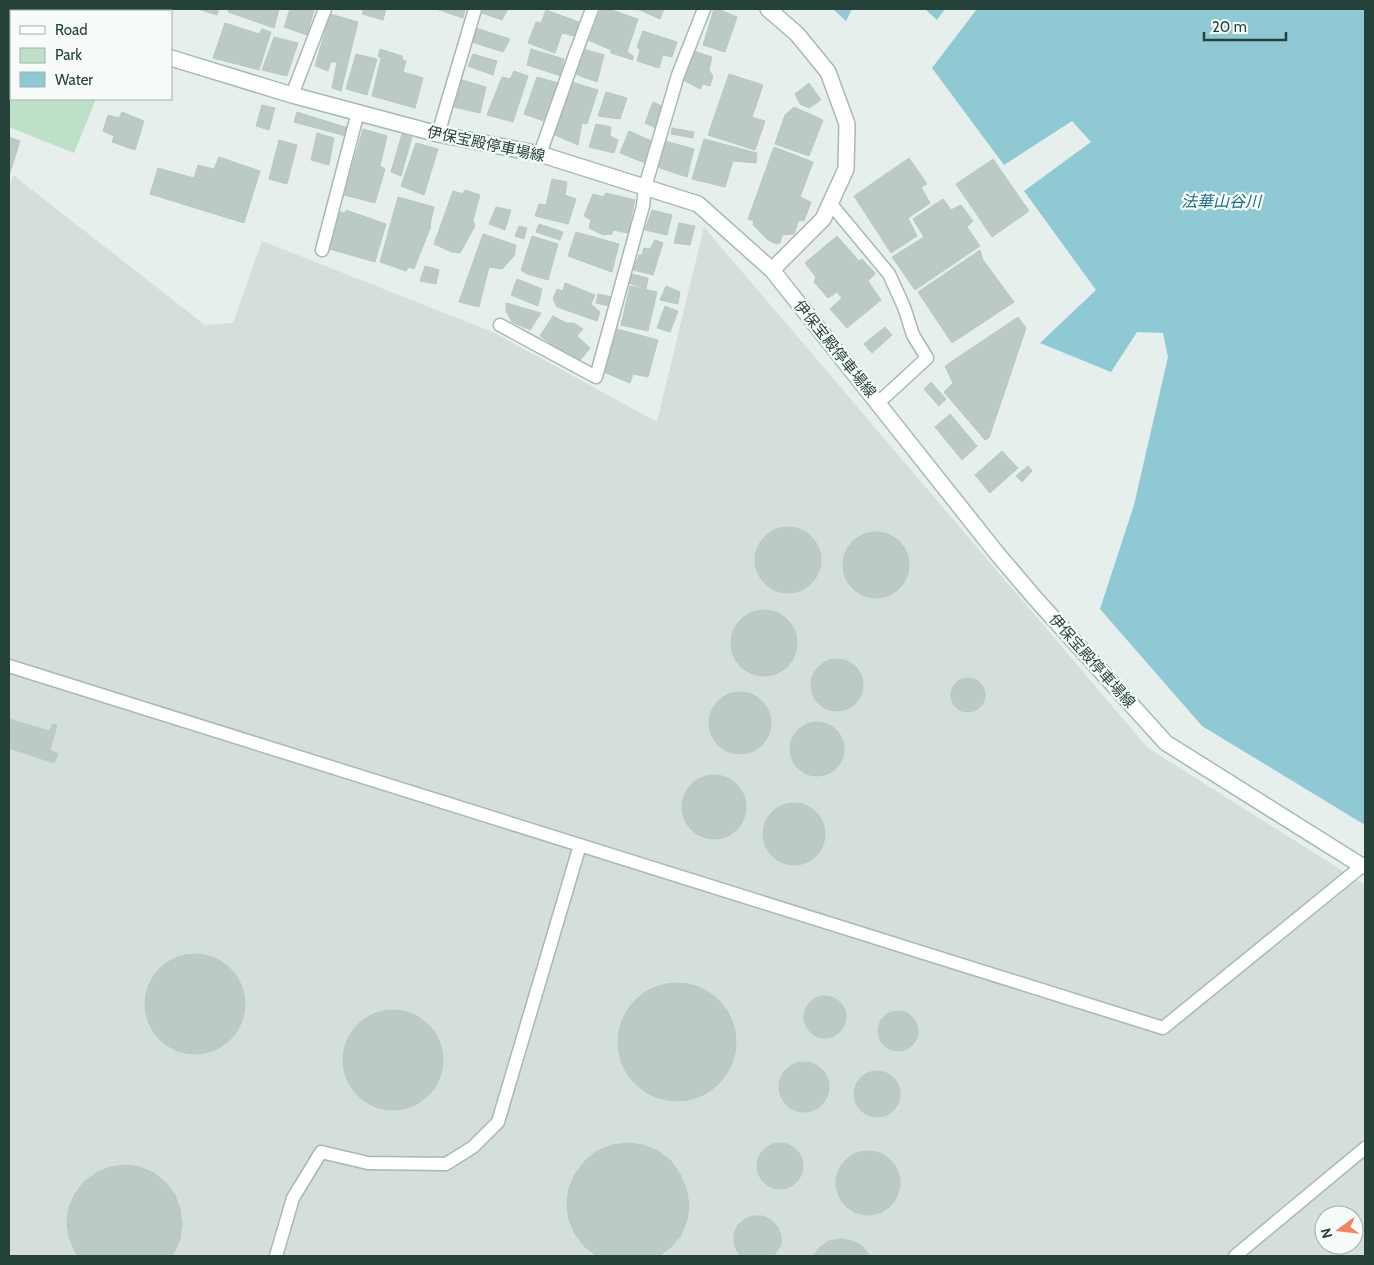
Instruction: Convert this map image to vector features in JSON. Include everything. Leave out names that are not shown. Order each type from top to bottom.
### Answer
[{"type":"main road","points":[[768,9],[797,34],[828,72],[847,124],[846,169],[823,219],[772,270]]},
{"type":"main road","name":"伊保宝殿停車場線","points":[[172,58],[292,95],[438,134],[540,154],[698,204],[772,270],[1001,558],[1166,743],[1364,867]]},
{"type":"lane","points":[[292,95],[325,9]]},
{"type":"lane","points":[[438,134],[475,9]]},
{"type":"lane","points":[[540,154],[592,9]]},
{"type":"lane","points":[[500,325],[596,377],[643,206],[645,187],[678,75],[704,9]]},
{"type":"lane","points":[[322,250],[358,112]]},
{"type":"lane","points":[[830,203],[889,274],[904,308],[913,335],[926,358],[878,403]]},
{"type":"lane","points":[[9,666],[1163,1028],[1364,867]]},
{"type":"lane","points":[[276,1256],[293,1198],[321,1152],[368,1163],[446,1164],[473,1147],[498,1122],[580,845]]},
{"type":"lane","points":[[1235,1256],[1365,1148]]},
{"type":"shaded area","points":[[13,175],[205,325],[233,323],[262,241],[495,333],[657,422],[704,227],[1148,748],[1365,885],[1365,1256],[9,1256],[9,190]]},
{"type":"green space","points":[[9,52],[10,100],[96,100],[74,153],[9,127]]},
{"type":"water","points":[[833,9],[852,9],[846,21]]},
{"type":"water","points":[[925,9],[945,9],[937,20]]},
{"type":"water","name":"法華山谷川","points":[[977,9],[1365,9],[1365,825],[1202,726],[1100,609],[1134,505],[1168,357],[1163,333],[1137,332],[1111,372],[1040,343],[1096,290],[1024,191],[1091,142],[1072,121],[1004,165],[932,68]]},
{"type":"building","points":[[103,9],[138,9],[138,10]]},
{"type":"building","points":[[198,9],[219,9],[217,15]]},
{"type":"building","points":[[229,9],[279,9],[274,28],[228,12]]},
{"type":"building","points":[[290,9],[314,10],[307,35],[284,27]]},
{"type":"building","points":[[364,9],[386,9],[383,20],[362,14]]},
{"type":"building","points":[[436,9],[465,9],[463,18]]},
{"type":"building","points":[[484,9],[508,9],[502,20],[482,13]]},
{"type":"building","points":[[601,9],[608,9],[638,19],[627,52],[633,56],[633,60],[611,53],[611,50],[588,40]]},
{"type":"building","points":[[637,9],[664,9],[660,19]]},
{"type":"building","points":[[714,9],[737,17],[725,52],[703,45]]},
{"type":"building","points":[[546,10],[579,22],[574,36],[562,33],[555,53],[528,43],[536,22],[541,23]]},
{"type":"building","points":[[330,14],[358,22],[341,91],[332,88],[337,62],[331,62],[328,71],[315,66]]},
{"type":"building","points":[[225,23],[259,34],[262,29],[271,32],[259,70],[213,58]]},
{"type":"building","points":[[476,28],[510,39],[503,52],[472,42]]},
{"type":"building","points":[[643,31],[677,42],[672,57],[663,55],[659,68],[637,61],[640,50],[637,47]]},
{"type":"building","points":[[274,37],[298,43],[287,76],[262,70]]},
{"type":"building","points":[[380,49],[402,56],[403,60],[406,61],[403,72],[423,78],[415,108],[372,96],[381,58],[378,56]]},
{"type":"building","points":[[531,49],[564,59],[561,76],[527,65]]},
{"type":"building","points":[[583,49],[604,55],[597,82],[575,74]]},
{"type":"building","points":[[694,51],[712,57],[709,70],[713,76],[710,86],[703,84],[700,89],[681,79]]},
{"type":"building","points":[[356,54],[377,59],[367,95],[346,89]]},
{"type":"building","points":[[473,54],[497,61],[493,75],[468,66]]},
{"type":"building","points":[[514,71],[528,76],[513,122],[487,115],[502,77],[510,79]]},
{"type":"building","points":[[729,74],[763,85],[752,117],[765,121],[755,150],[708,135]]},
{"type":"building","points":[[537,77],[558,83],[544,121],[524,114]]},
{"type":"building","points":[[462,80],[486,87],[480,113],[454,107]]},
{"type":"building","points":[[572,82],[598,90],[587,124],[582,123],[578,145],[555,135]]},
{"type":"building","points":[[809,83],[821,100],[809,108],[800,104],[795,94]]},
{"type":"building","points":[[606,92],[627,98],[620,119],[598,116]]},
{"type":"building","points":[[653,102],[666,108],[658,129],[645,123]]},
{"type":"building","points":[[262,105],[275,108],[269,130],[256,126]]},
{"type":"building","points":[[794,107],[823,120],[809,156],[775,144],[785,115]]},
{"type":"building","points":[[122,112],[144,121],[135,150],[112,142],[114,136],[103,131],[108,115],[119,118]]},
{"type":"building","points":[[297,112],[348,128],[346,136],[294,122]]},
{"type":"building","points":[[596,124],[611,127],[610,136],[618,140],[614,153],[589,147]]},
{"type":"building","points":[[672,128],[694,132],[693,138],[671,134]]},
{"type":"building","points":[[363,129],[387,136],[380,166],[385,169],[375,203],[344,195]]},
{"type":"building","points":[[629,131],[654,142],[645,163],[620,153]]},
{"type":"building","points":[[317,133],[334,138],[329,165],[311,160]]},
{"type":"building","points":[[402,134],[412,137],[401,176],[391,172]]},
{"type":"building","points":[[9,137],[20,141],[9,176]]},
{"type":"building","points":[[704,139],[757,153],[756,163],[733,161],[725,187],[692,179]]},
{"type":"building","points":[[279,140],[297,145],[287,184],[269,179]]},
{"type":"building","points":[[665,141],[694,149],[687,177],[657,167]]},
{"type":"building","points":[[416,143],[438,149],[424,195],[401,186]]},
{"type":"building","points":[[774,147],[813,162],[800,197],[811,202],[804,221],[799,220],[794,234],[782,235],[780,243],[776,244],[768,240],[753,225],[754,221],[748,219]]},
{"type":"building","points":[[219,157],[260,171],[244,223],[150,194],[158,168],[194,178],[198,165],[214,169]]},
{"type":"building","points":[[909,158],[927,184],[921,187],[930,203],[908,218],[917,236],[891,253],[854,196]]},
{"type":"building","points":[[993,159],[1029,211],[992,237],[956,184]]},
{"type":"building","points":[[552,179],[567,182],[565,195],[576,199],[568,224],[535,216],[539,204],[546,205]]},
{"type":"building","points":[[465,190],[480,195],[473,220],[475,226],[460,253],[452,252],[434,244],[453,191],[463,194]]},
{"type":"building","points":[[606,193],[635,200],[628,233],[613,230],[612,234],[603,235],[589,228],[591,220],[584,216],[593,194],[603,197]]},
{"type":"building","points":[[398,197],[434,207],[431,226],[414,269],[409,267],[406,271],[380,262]]},
{"type":"building","points":[[943,199],[951,210],[961,205],[973,221],[967,227],[980,246],[915,290],[892,257],[924,237],[913,219]]},
{"type":"building","points":[[496,207],[511,210],[505,230],[489,224]]},
{"type":"building","points":[[346,210],[386,224],[375,262],[326,248],[337,211],[345,213]]},
{"type":"building","points":[[652,210],[672,215],[667,235],[645,230]]},
{"type":"building","points":[[679,223],[695,226],[690,245],[674,243]]},
{"type":"building","points":[[539,224],[563,232],[560,240],[536,232]]},
{"type":"building","points":[[519,226],[527,228],[524,239],[515,236]]},
{"type":"building","points":[[576,232],[619,244],[612,272],[568,256]]},
{"type":"building","points":[[483,234],[516,245],[514,256],[502,269],[489,267],[479,307],[459,302]]},
{"type":"building","points":[[532,236],[558,244],[548,280],[527,274],[521,270]]},
{"type":"building","points":[[837,236],[859,261],[862,259],[875,273],[868,281],[881,300],[847,328],[830,309],[842,298],[837,292],[828,298],[814,282],[816,277],[805,263]]},
{"type":"building","points":[[655,240],[663,243],[653,275],[633,270],[644,248],[650,249]]},
{"type":"building","points":[[980,250],[983,260],[1014,302],[952,343],[918,292]]},
{"type":"building","points":[[425,266],[439,270],[436,284],[420,281]]},
{"type":"building","points":[[632,274],[648,278],[646,289],[629,283]]},
{"type":"building","points":[[517,279],[542,289],[538,306],[511,295]]},
{"type":"building","points":[[565,283],[595,295],[591,304],[600,312],[597,321],[557,307],[553,299],[557,289],[563,291]]},
{"type":"building","points":[[630,286],[657,292],[648,331],[621,325]]},
{"type":"building","points":[[666,286],[680,292],[678,304],[660,300]]},
{"type":"building","points":[[598,294],[612,297],[609,306],[596,303]]},
{"type":"building","points":[[506,303],[541,313],[530,330],[512,322],[506,311]]},
{"type":"building","points":[[665,306],[678,311],[670,332],[657,328]]},
{"type":"building","points":[[553,316],[566,323],[574,323],[583,329],[577,336],[590,348],[578,363],[540,336]]},
{"type":"building","points":[[1018,317],[1026,328],[989,438],[985,440],[944,392],[953,383],[945,366]]},
{"type":"building","points":[[885,327],[892,335],[872,353],[864,344]]},
{"type":"building","points":[[617,329],[658,340],[648,377],[633,374],[630,383],[604,372]]},
{"type":"building","points":[[931,382],[946,399],[939,406],[924,389]]},
{"type":"building","points":[[950,414],[977,446],[962,460],[935,427]]},
{"type":"building","points":[[1002,451],[1018,468],[990,493],[975,475]]},
{"type":"building","points":[[1028,466],[1032,471],[1022,482],[1016,476]]},
{"type":"building","points":[[788,527],[801,530],[811,537],[818,547],[821,560],[818,573],[811,583],[801,590],[788,593],[775,590],[765,583],[758,573],[755,560],[758,547],[765,537],[775,530]]},
{"type":"building","points":[[876,532],[888,535],[899,542],[906,553],[909,565],[906,577],[899,588],[888,595],[876,598],[864,595],[853,588],[846,577],[843,565],[846,553],[853,542],[864,535]]},
{"type":"building","points":[[770,610],[788,619],[795,630],[797,643],[795,656],[788,667],[777,674],[758,676],[740,667],[733,656],[731,637],[740,619],[751,612]]},
{"type":"building","points":[[837,659],[847,661],[855,667],[861,675],[863,685],[861,695],[855,703],[847,709],[837,711],[827,709],[819,703],[813,695],[811,685],[813,675],[819,667],[827,661]]},
{"type":"building","points":[[968,678],[980,683],[985,695],[980,707],[968,712],[956,707],[951,695],[956,683]]},
{"type":"building","points":[[734,692],[746,692],[762,701],[769,711],[771,723],[769,735],[762,745],[746,754],[734,754],[723,749],[714,740],[709,729],[709,717],[714,706],[723,697]]},
{"type":"building","points":[[9,719],[49,731],[53,724],[57,725],[50,750],[58,754],[54,763],[9,748]]},
{"type":"building","points":[[812,722],[822,722],[832,726],[840,734],[844,749],[840,764],[832,772],[822,776],[812,776],[802,772],[794,764],[790,754],[790,744],[794,734],[802,726]]},
{"type":"building","points":[[714,775],[732,781],[740,789],[746,807],[740,825],[732,833],[714,839],[696,833],[688,825],[682,807],[688,789],[696,781]]},
{"type":"building","points":[[788,803],[800,803],[816,812],[823,822],[825,834],[823,846],[816,856],[800,865],[788,865],[777,860],[768,851],[763,840],[763,828],[768,817],[777,808]]},
{"type":"building","points":[[195,954],[214,958],[231,968],[241,985],[245,1004],[241,1023],[231,1040],[214,1050],[195,1054],[176,1050],[159,1040],[149,1023],[145,1004],[149,985],[159,968],[176,958]]},
{"type":"building","points":[[677,983],[700,987],[719,1000],[732,1019],[736,1042],[732,1065],[719,1084],[700,1097],[677,1101],[654,1097],[635,1084],[622,1065],[618,1042],[622,1019],[635,1000],[654,987]]},
{"type":"building","points":[[821,996],[829,996],[840,1002],[846,1017],[840,1032],[829,1038],[821,1038],[810,1032],[804,1021],[804,1013],[810,1002]]},
{"type":"building","points":[[393,1010],[412,1014],[429,1024],[439,1041],[443,1060],[439,1079],[429,1096],[412,1106],[393,1110],[374,1106],[357,1096],[347,1079],[343,1060],[347,1041],[357,1024],[374,1014]]},
{"type":"building","points":[[902,1011],[909,1014],[915,1020],[918,1031],[917,1039],[909,1048],[902,1051],[894,1051],[887,1048],[879,1039],[878,1027],[881,1020],[890,1012]]},
{"type":"building","points":[[804,1062],[813,1064],[824,1073],[829,1087],[827,1096],[818,1107],[804,1112],[795,1110],[784,1101],[779,1087],[781,1078],[790,1067]]},
{"type":"building","points":[[872,1071],[882,1071],[896,1081],[900,1094],[896,1107],[890,1113],[882,1117],[872,1117],[858,1107],[854,1099],[854,1089],[864,1075]]},
{"type":"building","points":[[628,1143],[643,1145],[658,1151],[671,1161],[680,1174],[686,1188],[689,1204],[687,1220],[681,1235],[671,1247],[659,1256],[597,1256],[585,1247],[575,1234],[569,1220],[567,1204],[569,1188],[575,1174],[585,1161],[597,1151],[612,1145]]},
{"type":"building","points":[[775,1143],[785,1143],[799,1153],[803,1166],[799,1179],[793,1185],[785,1189],[775,1189],[761,1179],[757,1171],[757,1161],[767,1147]]},
{"type":"building","points":[[868,1151],[880,1154],[891,1160],[897,1171],[900,1183],[897,1195],[891,1206],[880,1212],[868,1215],[856,1212],[845,1206],[839,1195],[836,1183],[839,1171],[845,1160],[856,1154]]},
{"type":"building","points":[[125,1165],[140,1167],[154,1173],[166,1183],[175,1195],[180,1209],[182,1224],[180,1239],[174,1253],[171,1256],[78,1256],[69,1237],[67,1223],[69,1207],[75,1194],[84,1182],[96,1173],[110,1167]]},
{"type":"building","points":[[763,1216],[771,1220],[778,1227],[781,1245],[774,1256],[741,1256],[737,1251],[734,1243],[734,1233],[738,1225],[745,1219]]},
{"type":"building","points":[[841,1239],[852,1241],[862,1246],[870,1256],[813,1256],[820,1247],[829,1241]]}]
